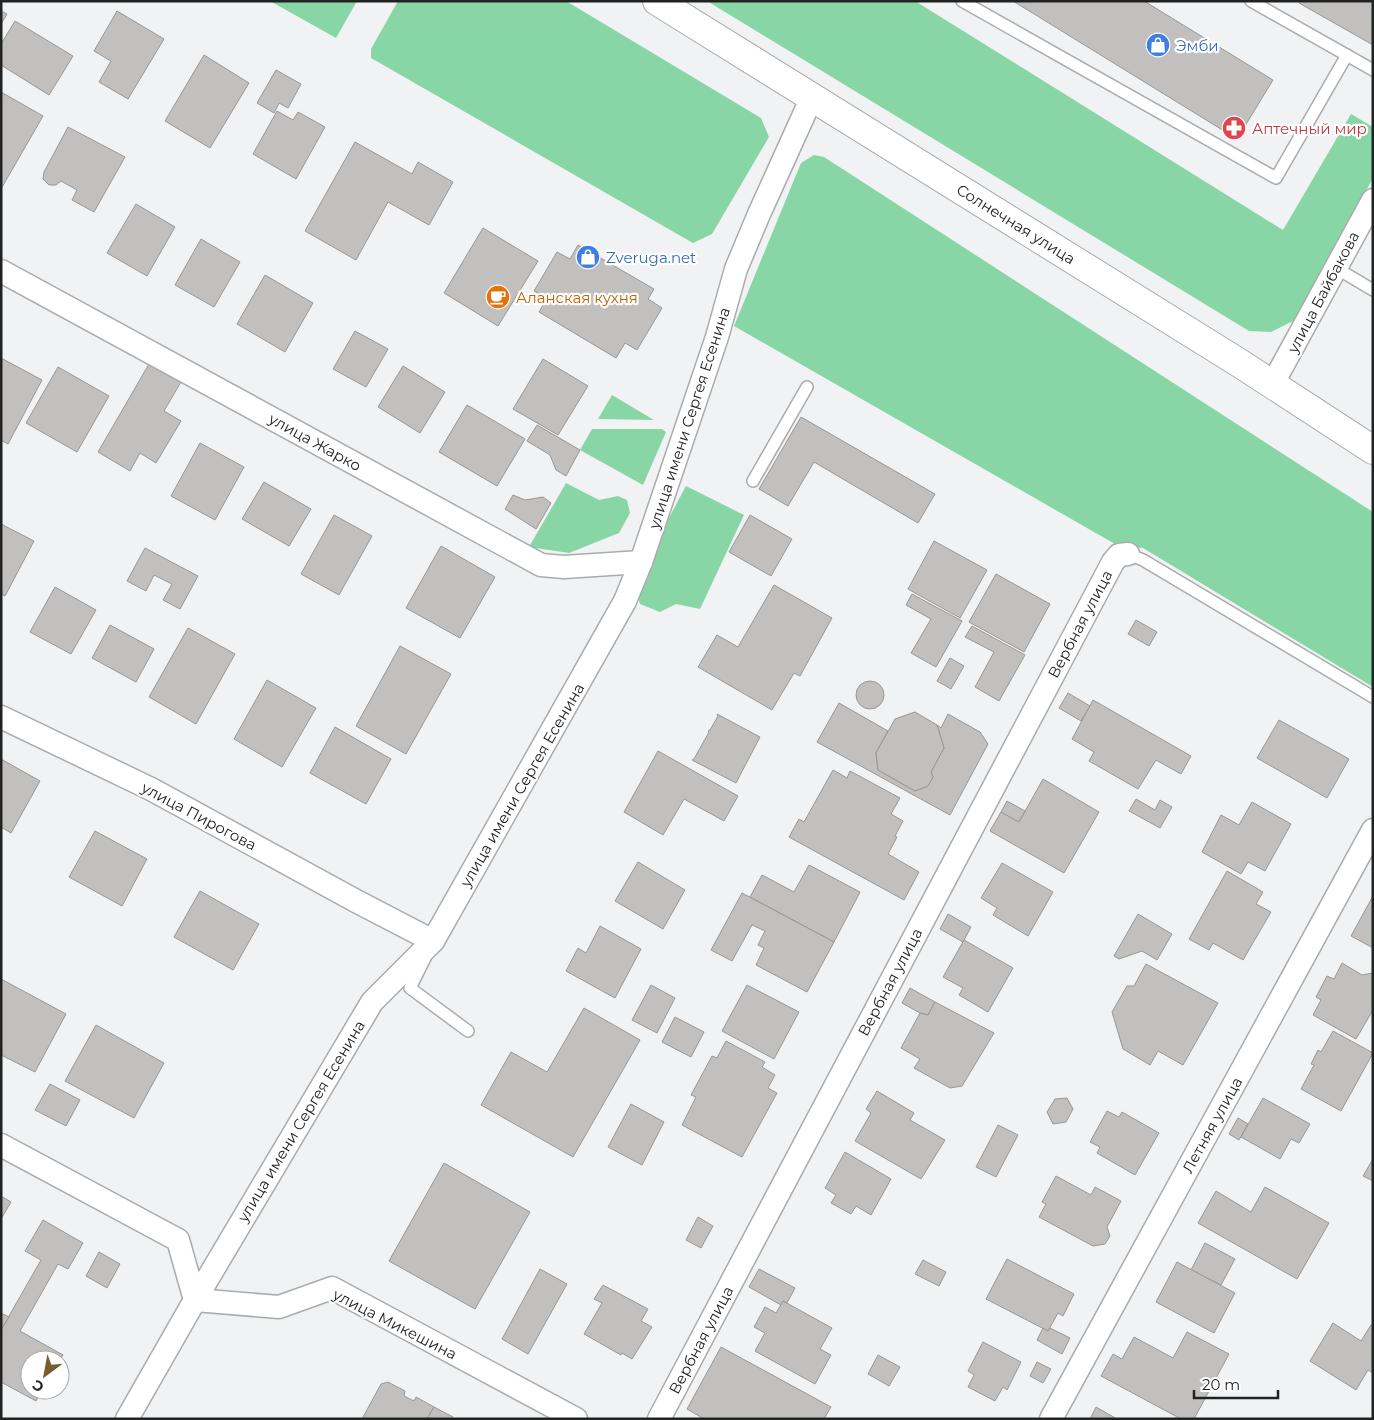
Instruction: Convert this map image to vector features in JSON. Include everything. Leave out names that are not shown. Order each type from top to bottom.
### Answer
[{"type":"main road","name":"Солнечная улица","points":[[657,1],[812,96],[1373,450]]},
{"type":"street","name":"улица имени Сергея Есенина","points":[[127,1419],[195,1300],[372,1002],[433,941],[625,601],[641,562],[717,337],[736,269],[812,96]]},
{"type":"street","name":"улица Байбакова","points":[[1272,385],[1373,200]]},
{"type":"street","name":"улица Жарко","points":[[1,271],[542,565],[564,567],[641,562]]},
{"type":"street","name":"Вербная улица","points":[[659,1419],[1113,562],[1119,555],[1128,554]]},
{"type":"street","name":"улица Пирогова","points":[[1,716],[151,789],[433,941]]},
{"type":"street","name":"Летняя улица","points":[[1051,1419],[1373,830]]},
{"type":"street","points":[[1,1145],[178,1240],[195,1300]]},
{"type":"street","name":"улица Микешина","points":[[195,1300],[280,1307],[332,1288],[576,1419]]},
{"type":"lane","points":[[962,1],[1276,178],[1347,55]]},
{"type":"lane","points":[[1252,1],[1373,70]]},
{"type":"lane","points":[[1336,268],[1373,290]]},
{"type":"lane","points":[[753,481],[806,387]]},
{"type":"lane","points":[[1128,554],[1143,560],[1373,697]]},
{"type":"lane","points":[[433,941],[410,988],[468,1031]]},
{"type":"green space","points":[[270,1],[357,1],[336,38]]},
{"type":"green space","points":[[398,1],[566,1],[761,118],[769,137],[712,234],[693,243],[371,58],[371,49]]},
{"type":"green space","points":[[707,1],[915,1],[1283,230],[1351,114],[1373,127],[1373,178],[1295,320],[1271,332],[1249,331]]},
{"type":"green space","points":[[814,155],[824,157],[1373,512],[1373,687],[1143,548],[1115,544],[734,326],[801,163]]},
{"type":"green space","points":[[612,395],[654,420],[598,419]]},
{"type":"green space","points":[[592,429],[662,429],[666,432],[643,485],[580,450]]},
{"type":"green space","points":[[566,483],[599,500],[618,496],[627,500],[630,513],[619,533],[569,553],[529,547]]},
{"type":"green space","points":[[686,486],[744,515],[700,609],[676,604],[660,612],[640,604],[634,583]]},
{"type":"building","points":[[1013,1],[1144,1],[1273,80],[1237,139]]},
{"type":"building","points":[[1300,1],[1373,1],[1373,45],[1299,3]]},
{"type":"building","points":[[1,11],[7,14],[1,24]]},
{"type":"building","points":[[117,11],[164,39],[128,99],[99,82],[111,61],[94,51]]},
{"type":"building","points":[[15,21],[73,56],[49,95],[1,65],[1,44]]},
{"type":"building","points":[[204,55],[249,83],[210,148],[165,121]]},
{"type":"building","points":[[276,70],[301,84],[288,108],[279,103],[274,113],[257,103]]},
{"type":"building","points":[[1,92],[43,116],[1,189]]},
{"type":"building","points":[[277,111],[293,120],[298,112],[325,127],[296,179],[253,154]]},
{"type":"building","points":[[68,127],[125,157],[94,212],[72,200],[77,190],[61,181],[56,185],[49,185],[43,179],[44,172]]},
{"type":"building","points":[[355,142],[412,174],[418,162],[453,182],[429,225],[388,202],[356,260],[305,231]]},
{"type":"building","points":[[136,204],[175,227],[147,276],[107,253]]},
{"type":"building","points":[[483,228],[538,261],[498,326],[444,293]]},
{"type":"building","points":[[201,239],[240,262],[214,307],[175,285]]},
{"type":"building","points":[[578,245],[654,289],[648,299],[662,308],[637,350],[625,343],[616,358],[539,312],[547,298],[534,291],[557,252],[570,259]]},
{"type":"building","points":[[265,275],[313,303],[285,352],[237,324]]},
{"type":"building","points":[[355,331],[388,349],[366,387],[333,369]]},
{"type":"building","points":[[1,358],[42,380],[8,444],[1,440]]},
{"type":"building","points":[[543,359],[588,386],[558,435],[513,409]]},
{"type":"building","points":[[149,364],[181,382],[164,411],[181,421],[156,463],[140,453],[130,471],[98,452]]},
{"type":"building","points":[[403,366],[445,392],[420,433],[378,407]]},
{"type":"building","points":[[58,367],[109,396],[77,452],[26,423]]},
{"type":"building","points":[[467,405],[525,439],[497,486],[439,452]]},
{"type":"building","points":[[801,417],[935,494],[918,523],[814,462],[788,506],[759,489]]},
{"type":"building","points":[[537,425],[580,450],[566,476],[556,470],[550,455],[527,441]]},
{"type":"building","points":[[200,443],[244,467],[215,520],[171,496]]},
{"type":"building","points":[[264,482],[311,509],[289,546],[242,519]]},
{"type":"building","points":[[513,495],[525,500],[543,497],[551,503],[536,529],[505,509]]},
{"type":"building","points":[[334,515],[372,536],[339,595],[301,574]]},
{"type":"building","points":[[750,515],[792,539],[771,576],[729,552]]},
{"type":"building","points":[[1,524],[34,541],[5,596],[1,594]]},
{"type":"building","points":[[934,541],[987,570],[960,618],[908,589]]},
{"type":"building","points":[[441,546],[495,577],[460,638],[406,608]]},
{"type":"building","points":[[145,548],[198,576],[180,609],[163,600],[172,584],[154,575],[146,591],[127,581]]},
{"type":"building","points":[[996,574],[1050,604],[1024,652],[969,622]]},
{"type":"building","points":[[774,585],[832,618],[800,676],[794,673],[772,710],[698,667],[717,635],[738,647]]},
{"type":"building","points":[[55,587],[96,610],[71,654],[30,632]]},
{"type":"building","points":[[912,594],[962,621],[936,667],[911,653],[931,619],[906,605]]},
{"type":"building","points":[[1136,620],[1157,632],[1149,646],[1128,634]]},
{"type":"building","points":[[110,625],[154,649],[136,682],[92,658]]},
{"type":"building","points":[[972,626],[1025,655],[999,701],[975,687],[994,652],[965,637]]},
{"type":"building","points":[[188,628],[235,654],[196,724],[149,697]]},
{"type":"building","points":[[400,646],[451,674],[406,754],[356,726]]},
{"type":"building","points":[[950,658],[964,666],[951,689],[937,681]]},
{"type":"building","points":[[267,680],[316,708],[282,767],[234,739]]},
{"type":"building","points":[[870,681],[880,685],[884,695],[880,705],[870,709],[860,705],[856,695],[860,685]]},
{"type":"building","points":[[1068,693],[1090,706],[1081,721],[1059,708]]},
{"type":"building","points":[[1093,700],[1191,756],[1181,774],[1156,760],[1138,789],[1089,761],[1094,752],[1072,739]]},
{"type":"building","points":[[839,703],[888,731],[876,753],[878,770],[915,791],[928,786],[933,777],[931,772],[944,748],[937,725],[941,728],[948,714],[980,732],[988,744],[950,815],[817,742]]},
{"type":"building","points":[[915,712],[937,725],[944,748],[931,772],[933,777],[928,786],[915,791],[878,770],[876,753],[895,719]]},
{"type":"building","points":[[717,714],[760,737],[736,783],[692,760],[718,716]]},
{"type":"building","points":[[1279,720],[1349,759],[1327,798],[1257,758]]},
{"type":"building","points":[[335,727],[391,759],[366,804],[310,773]]},
{"type":"building","points":[[658,751],[738,796],[724,821],[684,799],[663,835],[624,812]]},
{"type":"building","points":[[1,759],[40,781],[11,833],[1,827]]},
{"type":"building","points":[[833,770],[847,778],[850,771],[900,798],[891,814],[903,821],[888,854],[919,872],[904,900],[789,837],[799,819],[804,822]]},
{"type":"building","points":[[1043,779],[1099,812],[1064,873],[990,831],[1001,812],[1019,822]]},
{"type":"building","points":[[1136,799],[1155,810],[1160,800],[1172,807],[1160,828],[1129,811]]},
{"type":"building","points":[[1007,801],[1025,811],[1019,822],[1001,812]]},
{"type":"building","points":[[1252,802],[1291,824],[1265,871],[1248,862],[1241,874],[1202,852],[1221,815],[1239,825]]},
{"type":"building","points":[[95,831],[147,859],[122,906],[69,877]]},
{"type":"building","points":[[638,862],[685,890],[663,929],[615,901]]},
{"type":"building","points":[[1002,863],[1053,892],[1028,936],[993,915],[997,908],[981,898]]},
{"type":"building","points":[[809,865],[860,892],[834,942],[750,897],[762,875],[794,892]]},
{"type":"building","points":[[1227,871],[1263,892],[1256,904],[1271,912],[1243,960],[1213,943],[1209,950],[1189,939]]},
{"type":"building","points":[[200,891],[259,924],[233,970],[174,937]]},
{"type":"building","points":[[742,893],[834,942],[807,992],[756,965],[764,948],[758,945],[765,931],[752,925],[732,961],[711,950]]},
{"type":"building","points":[[1373,896],[1373,948],[1351,936]]},
{"type":"building","points":[[948,914],[971,927],[963,942],[940,929]]},
{"type":"building","points":[[1138,914],[1172,934],[1157,960],[1142,951],[1119,959],[1114,956]]},
{"type":"building","points":[[600,926],[641,949],[615,998],[566,971],[578,948],[586,953]]},
{"type":"building","points":[[964,940],[1013,968],[988,1012],[959,995],[963,988],[943,977]]},
{"type":"building","points":[[1342,963],[1362,975],[1373,973],[1373,1010],[1356,1039],[1313,1015],[1321,1000],[1316,997],[1327,976],[1334,979]]},
{"type":"building","points":[[1146,964],[1218,1003],[1183,1065],[1158,1051],[1150,1065],[1123,1049],[1112,1012],[1127,986],[1134,986]]},
{"type":"building","points":[[1,979],[66,1014],[35,1072],[1,1055]]},
{"type":"building","points":[[651,985],[675,998],[657,1033],[632,1020]]},
{"type":"building","points":[[747,985],[799,1012],[774,1059],[722,1031]]},
{"type":"building","points":[[910,988],[935,1002],[928,1015],[920,1013],[902,1003]]},
{"type":"building","points":[[935,1002],[994,1033],[962,1086],[950,1088],[914,1068],[920,1059],[901,1048],[920,1013],[928,1015]]},
{"type":"building","points":[[584,1008],[640,1040],[573,1157],[481,1105],[511,1052],[547,1072]]},
{"type":"building","points":[[675,1017],[704,1032],[691,1057],[662,1042]]},
{"type":"building","points":[[96,1025],[164,1063],[134,1118],[65,1081]]},
{"type":"building","points":[[1333,1031],[1373,1053],[1341,1111],[1301,1089],[1314,1065],[1311,1064],[1318,1050],[1321,1052]]},
{"type":"building","points":[[726,1041],[765,1062],[762,1067],[775,1075],[768,1088],[777,1093],[742,1157],[682,1125],[696,1097],[691,1095],[712,1056],[717,1058]]},
{"type":"building","points":[[50,1084],[80,1100],[66,1126],[35,1110]]},
{"type":"building","points":[[877,1091],[914,1113],[910,1120],[945,1140],[921,1179],[855,1141],[871,1113],[866,1109]]},
{"type":"building","points":[[1067,1098],[1073,1109],[1066,1122],[1053,1124],[1047,1112],[1055,1099]]},
{"type":"building","points":[[1263,1098],[1310,1124],[1299,1143],[1291,1139],[1280,1159],[1241,1137]]},
{"type":"building","points":[[631,1104],[664,1122],[642,1165],[608,1147]]},
{"type":"building","points":[[1107,1111],[1119,1117],[1122,1112],[1159,1133],[1135,1175],[1097,1153],[1100,1147],[1090,1142]]},
{"type":"building","points":[[1238,1118],[1248,1124],[1239,1140],[1229,1134]]},
{"type":"building","points":[[998,1125],[1018,1135],[996,1177],[976,1167]]},
{"type":"building","points":[[845,1152],[891,1179],[871,1215],[856,1206],[851,1214],[831,1203],[836,1195],[825,1188]]},
{"type":"building","points":[[1373,1159],[1373,1181],[1363,1176]]},
{"type":"building","points":[[444,1163],[530,1212],[475,1309],[389,1261]]},
{"type":"building","points":[[1056,1176],[1091,1195],[1095,1187],[1121,1201],[1107,1227],[1110,1236],[1105,1244],[1093,1246],[1039,1217],[1046,1204],[1042,1202]]},
{"type":"building","points":[[1265,1187],[1329,1223],[1297,1279],[1198,1223],[1216,1191],[1251,1212]]},
{"type":"building","points":[[1,1196],[11,1202],[1,1219]]},
{"type":"building","points":[[698,1217],[713,1226],[701,1248],[686,1240]]},
{"type":"building","points":[[43,1220],[83,1243],[68,1269],[58,1264],[20,1331],[54,1350],[20,1350],[20,1392],[1,1382],[1,1330],[41,1260],[25,1251]]},
{"type":"building","points":[[1205,1243],[1235,1259],[1221,1285],[1191,1270]]},
{"type":"building","points":[[99,1252],[120,1264],[107,1288],[86,1276]]},
{"type":"building","points":[[1007,1259],[1074,1294],[1063,1316],[1058,1313],[1048,1331],[986,1299]]},
{"type":"building","points":[[923,1260],[946,1272],[939,1286],[915,1274]]},
{"type":"building","points":[[1177,1262],[1235,1293],[1214,1333],[1156,1302]]},
{"type":"building","points":[[540,1269],[567,1284],[528,1354],[502,1339]]},
{"type":"building","points":[[759,1269],[795,1288],[787,1303],[783,1301],[781,1305],[749,1287]]},
{"type":"building","points":[[603,1285],[648,1309],[641,1321],[652,1327],[632,1359],[622,1353],[621,1355],[584,1334],[602,1303],[594,1299]]},
{"type":"building","points":[[783,1301],[832,1328],[820,1349],[831,1355],[815,1384],[755,1351],[765,1333],[754,1327],[765,1307],[776,1313]]},
{"type":"building","points":[[1,1313],[9,1317],[1,1330]]},
{"type":"building","points":[[1333,1323],[1361,1341],[1371,1325],[1373,1326],[1373,1373],[1368,1370],[1356,1390],[1310,1361]]},
{"type":"building","points":[[1043,1328],[1048,1331],[1050,1328],[1070,1338],[1062,1354],[1037,1340]]},
{"type":"building","points":[[1187,1332],[1229,1354],[1194,1419],[1181,1419],[1101,1376],[1113,1354],[1122,1359],[1134,1337],[1173,1358]]},
{"type":"building","points":[[983,1342],[1021,1362],[1007,1390],[1003,1387],[995,1401],[968,1387],[974,1375],[968,1371]]},
{"type":"building","points":[[721,1347],[831,1407],[824,1419],[704,1419],[687,1409]]},
{"type":"building","points":[[878,1355],[900,1367],[889,1386],[868,1374]]},
{"type":"building","points":[[1037,1362],[1051,1369],[1043,1383],[1030,1376]]},
{"type":"building","points":[[388,1382],[405,1391],[404,1396],[414,1401],[416,1397],[434,1407],[427,1419],[362,1419],[381,1384]]},
{"type":"building","points":[[434,1407],[453,1417],[452,1419],[427,1419]]},
{"type":"building","points":[[1096,1407],[1117,1419],[1090,1419]]},
{"type":"place","name":"Эмби","points":[[1158,45]]},
{"type":"place","name":"Аптечный мир","points":[[1234,128]]},
{"type":"place","name":"Zveruga.net","points":[[588,257]]},
{"type":"place","name":"Аланская кухня","points":[[498,297]]}]
